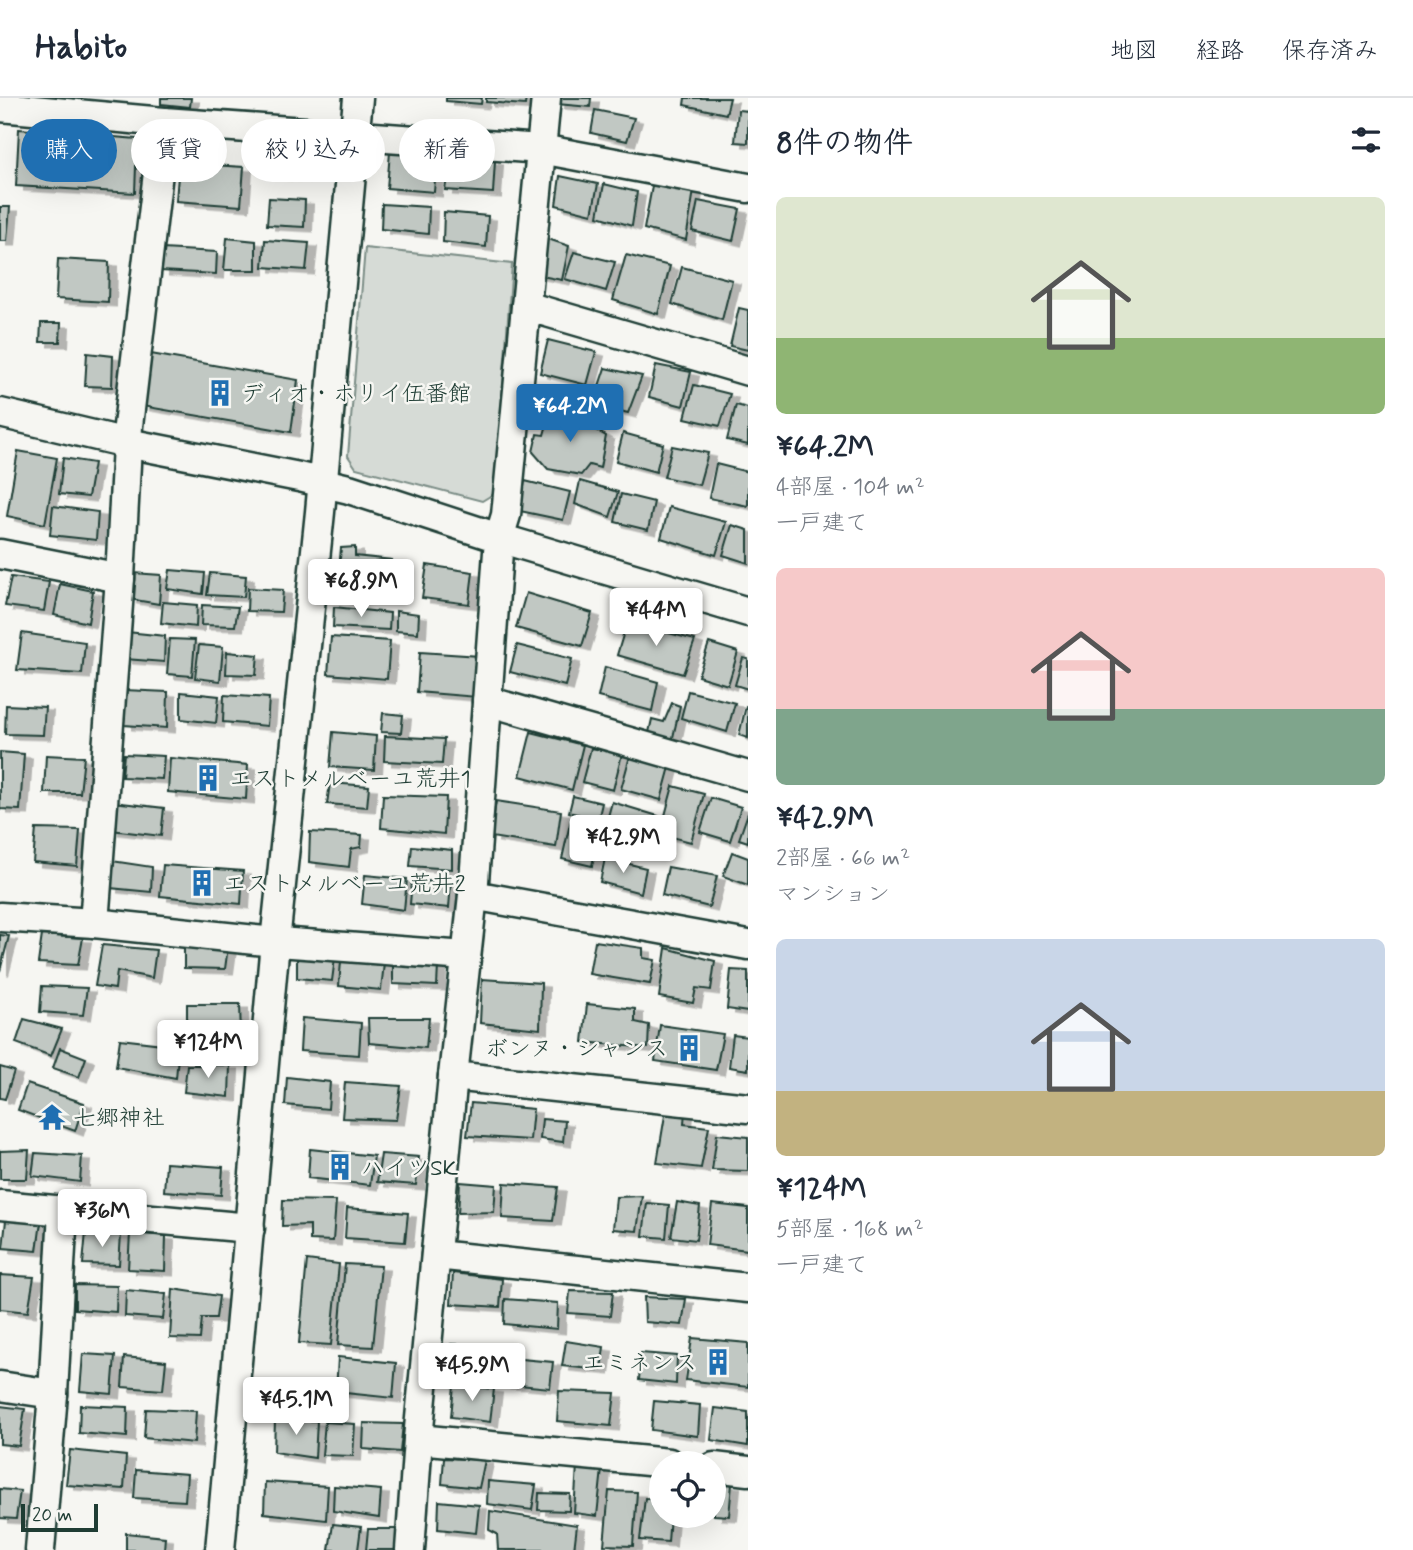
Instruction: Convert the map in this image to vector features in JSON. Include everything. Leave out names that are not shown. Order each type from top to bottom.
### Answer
[{"type":"street","points":[[356,119],[358,98]]},
{"type":"street","points":[[410,1550],[418,1439],[473,895],[499,538],[506,515],[546,98]]},
{"type":"street","points":[[0,107],[131,119]]},
{"type":"street","points":[[385,136],[541,149],[748,188]]},
{"type":"street","points":[[94,923],[120,578],[127,443],[157,182]]},
{"type":"street","points":[[220,1550],[275,942],[323,483],[350,182]]},
{"type":"street","points":[[526,306],[748,371]]},
{"type":"street","points":[[0,413],[127,443],[323,483],[748,612]]},
{"type":"street","points":[[0,554],[120,578]]},
{"type":"street","points":[[487,701],[748,776]]},
{"type":"street","points":[[473,895],[748,945]]},
{"type":"street","points":[[0,917],[466,956]]},
{"type":"street","points":[[453,1076],[748,1108]]},
{"type":"street","points":[[0,1205],[250,1228]]},
{"type":"street","points":[[40,1550],[53,1394],[63,1211]]},
{"type":"street","points":[[436,1255],[748,1288]]},
{"type":"street","points":[[0,1386],[53,1394]]},
{"type":"street","points":[[418,1439],[649,1461]]},
{"type":"street","points":[[726,1468],[748,1471]]},
{"type":"shaded area","points":[[365,248],[512,264],[495,493],[482,501],[356,468],[348,456]]},
{"type":"building","points":[[161,98],[191,98],[190,107],[161,104]]},
{"type":"building","points":[[446,98],[482,98],[481,104],[446,101]]},
{"type":"building","points":[[486,98],[526,98],[525,105],[486,102]]},
{"type":"building","points":[[558,98],[591,98],[590,107],[557,104]]},
{"type":"building","points":[[685,98],[730,98],[726,114],[684,105]]},
{"type":"building","points":[[595,110],[634,118],[627,141],[591,133]]},
{"type":"building","points":[[738,110],[748,111],[748,143],[735,142]]},
{"type":"building","points":[[19,129],[21,182],[117,182],[117,137],[131,138],[131,182],[135,182],[135,193],[16,186]]},
{"type":"building","points":[[390,152],[399,153],[399,182],[435,182],[434,192],[387,188]]},
{"type":"building","points":[[227,166],[241,167],[241,206],[176,201],[178,182],[227,182]]},
{"type":"building","points":[[560,176],[598,184],[592,214],[556,205]]},
{"type":"building","points":[[653,181],[694,190],[686,240],[644,229]]},
{"type":"building","points":[[446,182],[494,182],[493,193],[445,190]]},
{"type":"building","points":[[604,184],[637,192],[632,226],[598,216]]},
{"type":"building","points":[[269,198],[305,200],[304,227],[267,225]]},
{"type":"building","points":[[698,201],[740,209],[733,241],[692,231]]},
{"type":"building","points":[[382,204],[429,207],[428,234],[381,229]]},
{"type":"building","points":[[0,207],[10,207],[7,241],[0,241]]},
{"type":"building","points":[[444,212],[488,216],[486,247],[443,242]]},
{"type":"building","points":[[542,237],[569,246],[562,280],[536,275]]},
{"type":"building","points":[[227,238],[256,241],[256,270],[224,270]]},
{"type":"building","points":[[265,240],[309,243],[306,270],[263,267]]},
{"type":"building","points":[[162,249],[217,252],[216,274],[161,271]]},
{"type":"building","points":[[574,252],[615,262],[606,291],[565,279]]},
{"type":"building","points":[[626,255],[670,266],[658,314],[613,300]]},
{"type":"building","points":[[58,259],[109,262],[108,302],[56,299]]},
{"type":"building","points":[[682,267],[732,280],[722,320],[672,304]]},
{"type":"building","points":[[739,308],[748,310],[748,350],[730,346]]},
{"type":"building","points":[[41,323],[61,323],[60,342],[40,342]]},
{"type":"building","points":[[548,340],[596,352],[587,385],[540,373]]},
{"type":"building","points":[[87,353],[113,356],[112,387],[85,386]]},
{"type":"building","name":"ディオ・ホリイ伍番館","points":[[151,354],[298,380],[291,432],[142,406]]},
{"type":"building","points":[[656,365],[691,372],[683,406],[649,397]]},
{"type":"building","points":[[605,368],[642,376],[628,413],[593,404]]},
{"type":"building","points":[[694,385],[730,394],[720,426],[685,418]]},
{"type":"building","points":[[736,405],[748,408],[748,445],[727,440]]},
{"type":"building","points":[[570,409],[592,418],[592,428],[606,436],[600,468],[589,465],[581,475],[548,469],[533,452],[537,434],[544,435],[549,417],[566,418]]},
{"type":"building","points":[[623,433],[663,444],[656,472],[616,461]]},
{"type":"building","points":[[672,446],[708,453],[699,485],[664,477]]},
{"type":"building","points":[[18,451],[57,458],[45,524],[7,516]]},
{"type":"building","points":[[63,458],[94,463],[88,497],[59,494]]},
{"type":"building","points":[[716,464],[748,472],[748,506],[709,498]]},
{"type":"building","points":[[525,481],[570,492],[563,520],[520,511]]},
{"type":"building","points":[[580,481],[618,492],[610,517],[575,504]]},
{"type":"building","points":[[621,494],[654,502],[648,530],[615,522]]},
{"type":"building","points":[[53,506],[98,512],[96,540],[50,535]]},
{"type":"building","points":[[669,507],[726,522],[716,555],[661,538]]},
{"type":"building","points":[[732,525],[748,530],[748,563],[723,555]]},
{"type":"building","points":[[355,547],[355,556],[392,560],[390,584],[338,579],[341,548]]},
{"type":"building","points":[[427,565],[473,572],[469,604],[422,598]]},
{"type":"building","points":[[170,570],[205,573],[203,594],[167,589]]},
{"type":"building","points":[[133,573],[161,575],[159,604],[129,599]]},
{"type":"building","points":[[210,573],[246,576],[244,597],[207,595]]},
{"type":"building","points":[[11,577],[49,582],[44,611],[5,606]]},
{"type":"building","points":[[60,584],[93,591],[88,623],[54,615]]},
{"type":"building","points":[[248,588],[283,590],[281,612],[247,611]]},
{"type":"building","points":[[526,593],[592,613],[582,646],[516,628]]},
{"type":"building","points":[[163,602],[197,605],[196,627],[161,623]]},
{"type":"building","points":[[202,605],[238,607],[235,626],[201,625]]},
{"type":"building","points":[[334,607],[390,613],[389,630],[333,627]]},
{"type":"building","points":[[396,611],[419,614],[418,633],[396,631]]},
{"type":"building","points":[[627,622],[695,640],[683,674],[617,655]]},
{"type":"building","points":[[127,632],[165,636],[164,662],[125,659]]},
{"type":"building","points":[[22,633],[85,642],[82,674],[17,670]]},
{"type":"building","points":[[331,637],[390,641],[387,679],[328,674]]},
{"type":"building","points":[[170,639],[195,640],[192,676],[167,674]]},
{"type":"building","points":[[709,643],[738,652],[728,685],[698,676]]},
{"type":"building","points":[[199,645],[223,647],[220,681],[195,678]]},
{"type":"building","points":[[517,645],[572,659],[565,686],[510,672]]},
{"type":"building","points":[[227,652],[258,655],[256,675],[226,674]]},
{"type":"building","points":[[420,652],[480,656],[477,697],[417,692]]},
{"type":"building","points":[[743,658],[748,659],[748,689],[735,685]]},
{"type":"building","points":[[605,667],[658,682],[652,711],[598,697]]},
{"type":"building","points":[[124,690],[168,692],[167,728],[124,725]]},
{"type":"building","points":[[688,691],[735,703],[727,732],[681,718]]},
{"type":"building","points":[[181,692],[219,696],[216,723],[181,719]]},
{"type":"building","points":[[224,695],[269,698],[267,726],[223,722]]},
{"type":"building","points":[[672,703],[680,706],[672,742],[648,737],[652,719],[664,722]]},
{"type":"building","points":[[6,705],[45,707],[43,735],[5,734]]},
{"type":"building","points":[[748,706],[748,738],[739,735]]},
{"type":"building","points":[[383,713],[403,715],[401,733],[381,732]]},
{"type":"building","points":[[333,732],[376,736],[374,770],[330,767]]},
{"type":"building","points":[[531,732],[583,745],[572,790],[520,776]]},
{"type":"building","points":[[385,736],[444,739],[442,764],[384,761]]},
{"type":"building","points":[[591,748],[622,754],[613,790],[582,782]]},
{"type":"building","points":[[0,752],[24,754],[20,810],[0,809]]},
{"type":"building","points":[[124,754],[164,756],[162,779],[122,777]]},
{"type":"building","points":[[46,755],[84,757],[80,793],[44,793]]},
{"type":"building","points":[[630,756],[670,767],[661,800],[621,789]]},
{"type":"building","name":"エストメルベーユ荒井1","points":[[170,758],[248,765],[246,799],[168,792]]},
{"type":"building","points":[[330,783],[369,786],[367,807],[327,804]]},
{"type":"building","points":[[673,786],[704,794],[691,842],[660,834]]},
{"type":"building","points":[[383,795],[446,797],[444,834],[381,828]]},
{"type":"building","points":[[573,796],[602,803],[598,820],[569,812]]},
{"type":"building","points":[[711,798],[741,807],[730,841],[700,832]]},
{"type":"building","points":[[496,801],[561,811],[556,847],[491,837]]},
{"type":"building","points":[[113,802],[164,808],[161,836],[111,830]]},
{"type":"building","points":[[612,802],[658,816],[649,844],[604,831]]},
{"type":"building","points":[[748,813],[748,842],[739,839]]},
{"type":"building","points":[[571,819],[601,825],[592,866],[562,859]]},
{"type":"building","points":[[36,829],[80,830],[77,866],[33,862]]},
{"type":"building","points":[[310,832],[362,835],[361,847],[351,849],[349,867],[309,862]]},
{"type":"building","points":[[412,846],[452,850],[452,869],[410,866]]},
{"type":"building","points":[[732,852],[748,858],[748,885],[723,876]]},
{"type":"building","points":[[605,858],[646,868],[641,893],[600,882]]},
{"type":"building","points":[[112,861],[152,867],[151,892],[110,888]]},
{"type":"building","name":"エストメルベーユ荒井2","points":[[163,865],[243,871],[241,904],[160,896]]},
{"type":"building","points":[[668,867],[717,876],[709,907],[662,895]]},
{"type":"building","points":[[365,875],[407,879],[404,910],[362,904]]},
{"type":"building","points":[[412,880],[451,883],[449,908],[410,904]]},
{"type":"building","points":[[0,935],[9,936],[0,971]]},
{"type":"building","points":[[42,935],[83,938],[78,965],[38,963]]},
{"type":"building","points":[[595,941],[643,948],[643,958],[655,960],[650,984],[589,974]]},
{"type":"building","points":[[102,945],[156,950],[152,978],[117,971],[115,989],[95,986]]},
{"type":"building","points":[[184,945],[228,947],[225,969],[184,968]]},
{"type":"building","points":[[666,948],[715,961],[711,990],[696,988],[693,1003],[659,997]]},
{"type":"building","points":[[297,955],[335,958],[332,981],[297,978]]},
{"type":"building","points":[[341,961],[384,963],[381,990],[339,986]]},
{"type":"building","points":[[393,964],[438,966],[437,986],[393,984]]},
{"type":"building","points":[[731,970],[748,971],[748,1012],[727,1009]]},
{"type":"building","points":[[482,979],[541,983],[540,1029],[480,1023]]},
{"type":"building","points":[[42,986],[87,988],[83,1015],[40,1012]]},
{"type":"building","points":[[187,1004],[240,1004],[241,1035],[187,1028]]},
{"type":"building","points":[[587,1004],[635,1009],[635,1022],[649,1025],[648,1048],[583,1042]]},
{"type":"building","points":[[302,1018],[361,1023],[359,1055],[300,1051]]},
{"type":"building","points":[[368,1018],[429,1018],[426,1048],[369,1043]]},
{"type":"building","points":[[24,1019],[62,1029],[51,1056],[16,1043]]},
{"type":"building","name":"ボンヌ・シャンス","points":[[660,1025],[723,1034],[716,1070],[655,1061]]},
{"type":"building","points":[[733,1035],[748,1037],[748,1070],[729,1067]]},
{"type":"building","points":[[120,1039],[179,1046],[176,1078],[116,1067]]},
{"type":"building","points":[[60,1048],[86,1058],[79,1077],[53,1068]]},
{"type":"building","points":[[187,1065],[230,1065],[229,1097],[184,1092]]},
{"type":"building","points":[[0,1067],[14,1071],[5,1099],[0,1098]]},
{"type":"building","points":[[287,1077],[330,1082],[328,1109],[285,1105]]},
{"type":"building","points":[[345,1082],[401,1086],[396,1120],[342,1118]]},
{"type":"building","points":[[27,1084],[84,1103],[75,1131],[18,1110]]},
{"type":"building","points":[[471,1103],[533,1109],[530,1140],[467,1136]]},
{"type":"building","points":[[666,1109],[685,1111],[684,1124],[709,1127],[701,1168],[657,1163]]},
{"type":"building","points":[[542,1119],[565,1121],[563,1142],[540,1139]]},
{"type":"building","points":[[717,1134],[748,1137],[748,1171],[712,1170]]},
{"type":"building","name":"ハイツSK","points":[[310,1149],[374,1156],[370,1185],[308,1178]]},
{"type":"building","points":[[29,1150],[27,1179],[0,1179],[0,1151]]},
{"type":"building","points":[[35,1153],[82,1156],[80,1182],[32,1176]]},
{"type":"building","points":[[381,1154],[419,1157],[416,1185],[377,1182]]},
{"type":"building","points":[[166,1163],[223,1167],[221,1195],[164,1191]]},
{"type":"building","points":[[460,1182],[496,1185],[494,1212],[458,1213]]},
{"type":"building","points":[[504,1183],[558,1187],[553,1221],[502,1218]]},
{"type":"building","points":[[642,1196],[637,1231],[613,1229],[616,1197]]},
{"type":"building","points":[[283,1200],[336,1201],[333,1241],[310,1240],[310,1225],[282,1226]]},
{"type":"building","points":[[677,1202],[700,1206],[696,1240],[671,1237]]},
{"type":"building","points":[[647,1203],[669,1205],[666,1238],[643,1236]]},
{"type":"building","points":[[712,1204],[748,1208],[748,1250],[707,1245]]},
{"type":"building","points":[[347,1208],[408,1213],[405,1242],[345,1238]]},
{"type":"building","points":[[6,1220],[41,1222],[37,1251],[3,1248]]},
{"type":"building","points":[[86,1232],[121,1234],[119,1265],[83,1264]]},
{"type":"building","points":[[130,1233],[166,1236],[165,1271],[128,1269]]},
{"type":"building","points":[[307,1260],[339,1264],[331,1345],[299,1343]]},
{"type":"building","points":[[345,1264],[381,1266],[373,1347],[338,1345]]},
{"type":"building","points":[[453,1273],[502,1279],[500,1307],[451,1304]]},
{"type":"building","points":[[0,1275],[34,1277],[28,1312],[0,1309]]},
{"type":"building","points":[[75,1285],[117,1286],[116,1312],[75,1309]]},
{"type":"building","points":[[173,1289],[219,1296],[216,1318],[202,1318],[200,1339],[170,1338]]},
{"type":"building","points":[[126,1290],[166,1294],[163,1319],[125,1316]]},
{"type":"building","points":[[570,1291],[613,1292],[610,1316],[568,1313]]},
{"type":"building","points":[[644,1297],[686,1299],[682,1325],[645,1322]]},
{"type":"building","points":[[505,1299],[558,1303],[557,1329],[504,1324]]},
{"type":"building","name":"エミネンス","points":[[692,1338],[748,1343],[748,1387],[686,1380]]},
{"type":"building","points":[[566,1341],[604,1347],[601,1370],[562,1366]]},
{"type":"building","points":[[451,1344],[490,1346],[487,1375],[447,1368]]},
{"type":"building","points":[[641,1353],[677,1356],[676,1384],[639,1380]]},
{"type":"building","points":[[83,1354],[115,1356],[112,1394],[80,1391]]},
{"type":"building","points":[[124,1357],[166,1361],[163,1390],[122,1387]]},
{"type":"building","points":[[338,1357],[396,1363],[393,1398],[336,1392]]},
{"type":"building","points":[[499,1357],[553,1362],[550,1388],[498,1383]]},
{"type":"building","points":[[454,1385],[494,1389],[490,1422],[451,1417]]},
{"type":"building","points":[[559,1391],[615,1393],[611,1426],[557,1421]]},
{"type":"building","points":[[654,1401],[700,1405],[698,1436],[651,1430]]},
{"type":"building","points":[[80,1405],[128,1407],[127,1437],[79,1433]]},
{"type":"building","points":[[0,1406],[25,1409],[19,1446],[0,1444]]},
{"type":"building","points":[[715,1408],[748,1412],[748,1446],[711,1440]]},
{"type":"building","points":[[146,1409],[196,1411],[194,1443],[144,1438]]},
{"type":"building","points":[[275,1419],[317,1421],[315,1458],[274,1452]]},
{"type":"building","points":[[325,1422],[355,1424],[353,1456],[322,1455]]},
{"type":"building","points":[[364,1423],[403,1424],[400,1452],[363,1449]]},
{"type":"building","points":[[70,1450],[126,1456],[124,1489],[66,1485]]},
{"type":"building","points":[[444,1458],[485,1460],[479,1488],[442,1484]]},
{"type":"building","points":[[577,1465],[602,1469],[597,1516],[574,1513]]},
{"type":"building","points":[[136,1470],[187,1474],[185,1501],[134,1498]]},
{"type":"building","points":[[488,1481],[536,1485],[532,1510],[487,1504]]},
{"type":"building","points":[[265,1482],[328,1486],[326,1520],[264,1513]]},
{"type":"building","points":[[726,1484],[732,1484],[729,1516],[726,1516]]},
{"type":"building","points":[[334,1486],[381,1490],[379,1518],[333,1511]]},
{"type":"building","points":[[0,1489],[20,1491],[16,1519],[0,1518]]},
{"type":"building","points":[[609,1491],[637,1492],[633,1546],[604,1545]]},
{"type":"building","points":[[539,1493],[570,1494],[569,1511],[538,1510]]},
{"type":"building","points":[[645,1498],[649,1498],[649,1528],[669,1528],[668,1542],[640,1540]]},
{"type":"building","points":[[439,1501],[479,1505],[476,1533],[438,1529]]},
{"type":"building","points":[[490,1511],[577,1525],[574,1550],[498,1550],[497,1534],[489,1530]]},
{"type":"building","points":[[333,1524],[361,1527],[358,1550],[329,1550]]},
{"type":"building","points":[[368,1529],[397,1529],[396,1550],[366,1550]]},
{"type":"building","points":[[126,1533],[165,1537],[164,1550],[126,1550]]},
{"type":"place","name":"ディオ・ホリイ伍番館","points":[[220,393]]},
{"type":"place","name":"エストメルベーユ荒井1","points":[[208,778]]},
{"type":"place","name":"エストメルベーユ荒井2","points":[[202,883]]},
{"type":"place","name":"ボンヌ・シャンス","points":[[689,1048]]},
{"type":"place","name":"七郷神社","points":[[52,1117]]},
{"type":"place","name":"ハイツSK","points":[[340,1167]]},
{"type":"place","name":"エミネンス","points":[[718,1362]]}]
